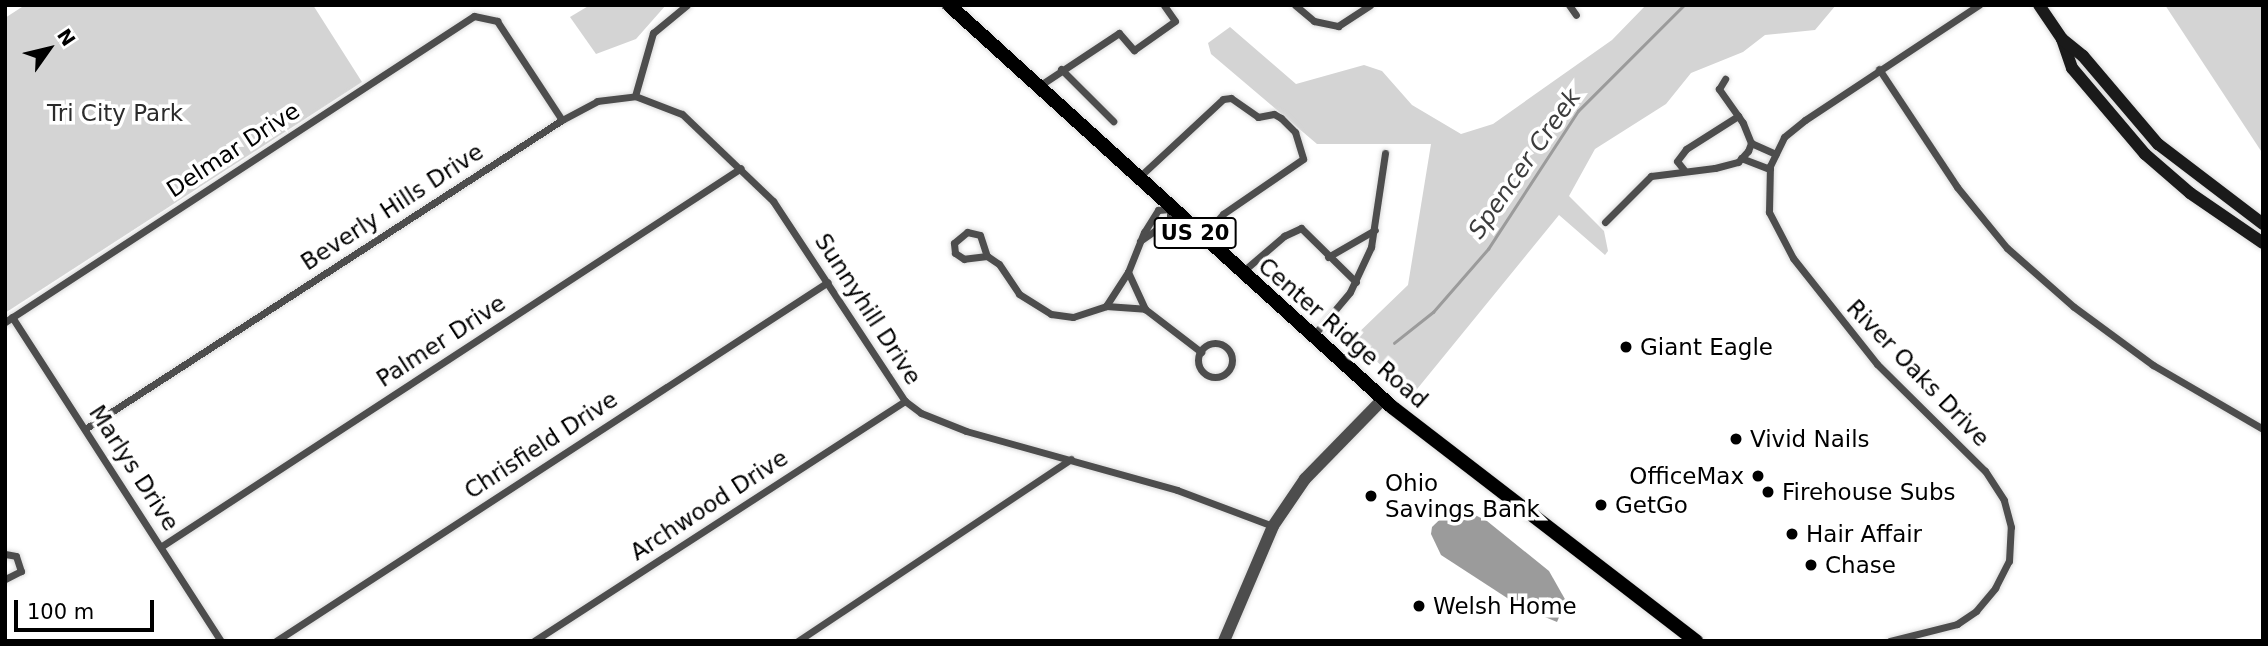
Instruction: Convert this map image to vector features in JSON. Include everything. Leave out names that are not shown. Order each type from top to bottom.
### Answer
[{"type":"main road","name":"Center Ridge Road","points":[[949,5],[1201,238],[1383,399],[1696,641]]},
{"type":"main road","points":[[2039,5],[2062,39],[2072,68],[2146,153],[2190,193],[2263,243]]},
{"type":"main road","points":[[2062,39],[2084,56],[2158,144],[2213,191],[2263,224]]},
{"type":"street","points":[[635,96],[653,33],[687,5]]},
{"type":"street","points":[[1039,86],[1119,33],[1134,50],[1175,21],[1164,5]]},
{"type":"street","points":[[1295,5],[1314,21],[1338,26],[1370,5]]},
{"type":"street","points":[[1569,5],[1576,15]]},
{"type":"street","name":"River Oaks Drive","points":[[1890,641],[1957,624],[1976,611],[1995,589],[2009,561],[2009,518],[2004,500],[1985,471],[1877,364],[1793,258],[1769,212],[1770,169],[1784,137],[1805,120],[1979,5]]},
{"type":"street","name":"Delmar Drive","points":[[9,320],[467,20],[485,16],[497,21],[562,120]]},
{"type":"street","points":[[1061,69],[1114,121]]},
{"type":"street","points":[[1880,69],[1957,187],[2007,248],[2074,307],[2152,365],[2263,429]]},
{"type":"street","points":[[1725,79],[1719,89],[1738,116],[1751,143],[1776,154]]},
{"type":"street","name":"Beverly Hills Drive","points":[[85,429],[562,120],[597,101],[635,96]]},
{"type":"street","name":"Sunnyhill Drive","points":[[635,96],[670,106],[741,168],[773,201],[905,401],[938,422],[1177,490],[1273,527]]},
{"type":"street","points":[[1137,179],[1223,99],[1231,98],[1258,117],[1274,114],[1282,118],[1302,146],[1301,163],[1223,214],[1201,238]]},
{"type":"street","points":[[1685,170],[1677,161],[1686,149],[1738,116]]},
{"type":"street","points":[[1605,222],[1651,176],[1715,167],[1741,158],[1751,143]]},
{"type":"street","points":[[1312,337],[1356,282],[1374,230],[1385,153]]},
{"type":"street","points":[[1741,158],[1770,169]]},
{"type":"street","name":"Palmer Drive","points":[[162,547],[741,168]]},
{"type":"street","points":[[1106,306],[1128,272],[1140,241],[1158,210],[1170,209],[1170,220],[1140,241]]},
{"type":"street","points":[[1241,274],[1295,228],[1356,282]]},
{"type":"street","points":[[1328,257],[1374,230]]},
{"type":"street","points":[[987,256],[984,240],[976,233],[963,233],[954,243],[955,253],[964,259],[987,256],[999,264],[1019,294],[1051,314],[1073,317],[1106,306],[1146,309]]},
{"type":"street","points":[[1128,272],[1146,309],[1201,352]]},
{"type":"street","name":"Chrisfield Drive","points":[[276,641],[828,282]]},
{"type":"street","name":"Marlys Drive","points":[[9,320],[85,429],[221,641]]},
{"type":"street","points":[[1209,345],[1225,346],[1231,355],[1231,366],[1224,375],[1208,375],[1200,368],[1201,352],[1209,345]]},
{"type":"street","points":[[1224,641],[1273,527],[1306,479],[1383,399]]},
{"type":"street","name":"Archwood Drive","points":[[534,641],[905,401]]},
{"type":"street","points":[[798,641],[1071,459]]},
{"type":"street","points":[[5,554],[16,556],[21,566],[18,575],[5,579]]},
{"type":"green space","name":"Tri City Park","points":[[25,5],[313,5],[362,82],[5,313],[5,18]]},
{"type":"green space","points":[[590,5],[666,5],[636,39],[596,54],[570,17]]},
{"type":"green space","points":[[1646,5],[1836,5],[1815,30],[1765,35],[1743,52],[1691,73],[1666,104],[1595,149],[1569,196],[1604,231],[1608,251],[1605,255],[1559,215],[1413,394],[1352,339],[1408,285],[1431,144],[1317,144],[1211,54],[1208,43],[1230,27],[1296,84],[1364,65],[1382,71],[1412,105],[1461,134],[1493,124],[1612,40]]},
{"type":"green space","points":[[2165,5],[2263,5],[2263,154]]},
{"type":"shaded area","points":[[1455,505],[1487,521],[1549,571],[1566,601],[1557,622],[1521,607],[1441,555],[1431,534],[1432,527]]},
{"type":"waterway","name":"Spencer Creek","points":[[1394,343],[1433,312],[1488,249],[1578,111],[1684,5]]},
{"type":"place","name":"Giant Eagle","points":[[1626,347]]},
{"type":"place","name":"Vivid Nails","points":[[1736,439]]},
{"type":"place","name":"OfficeMax","points":[[1758,476]]},
{"type":"place","name":"Firehouse Subs","points":[[1768,492]]},
{"type":"place","name":"Ohio Savings Bank","points":[[1371,496]]},
{"type":"place","name":"GetGo","points":[[1601,505]]},
{"type":"place","name":"Hair Affair","points":[[1792,534]]},
{"type":"place","name":"Chase","points":[[1811,565]]},
{"type":"place","name":"Welsh Home","points":[[1419,606]]}]
